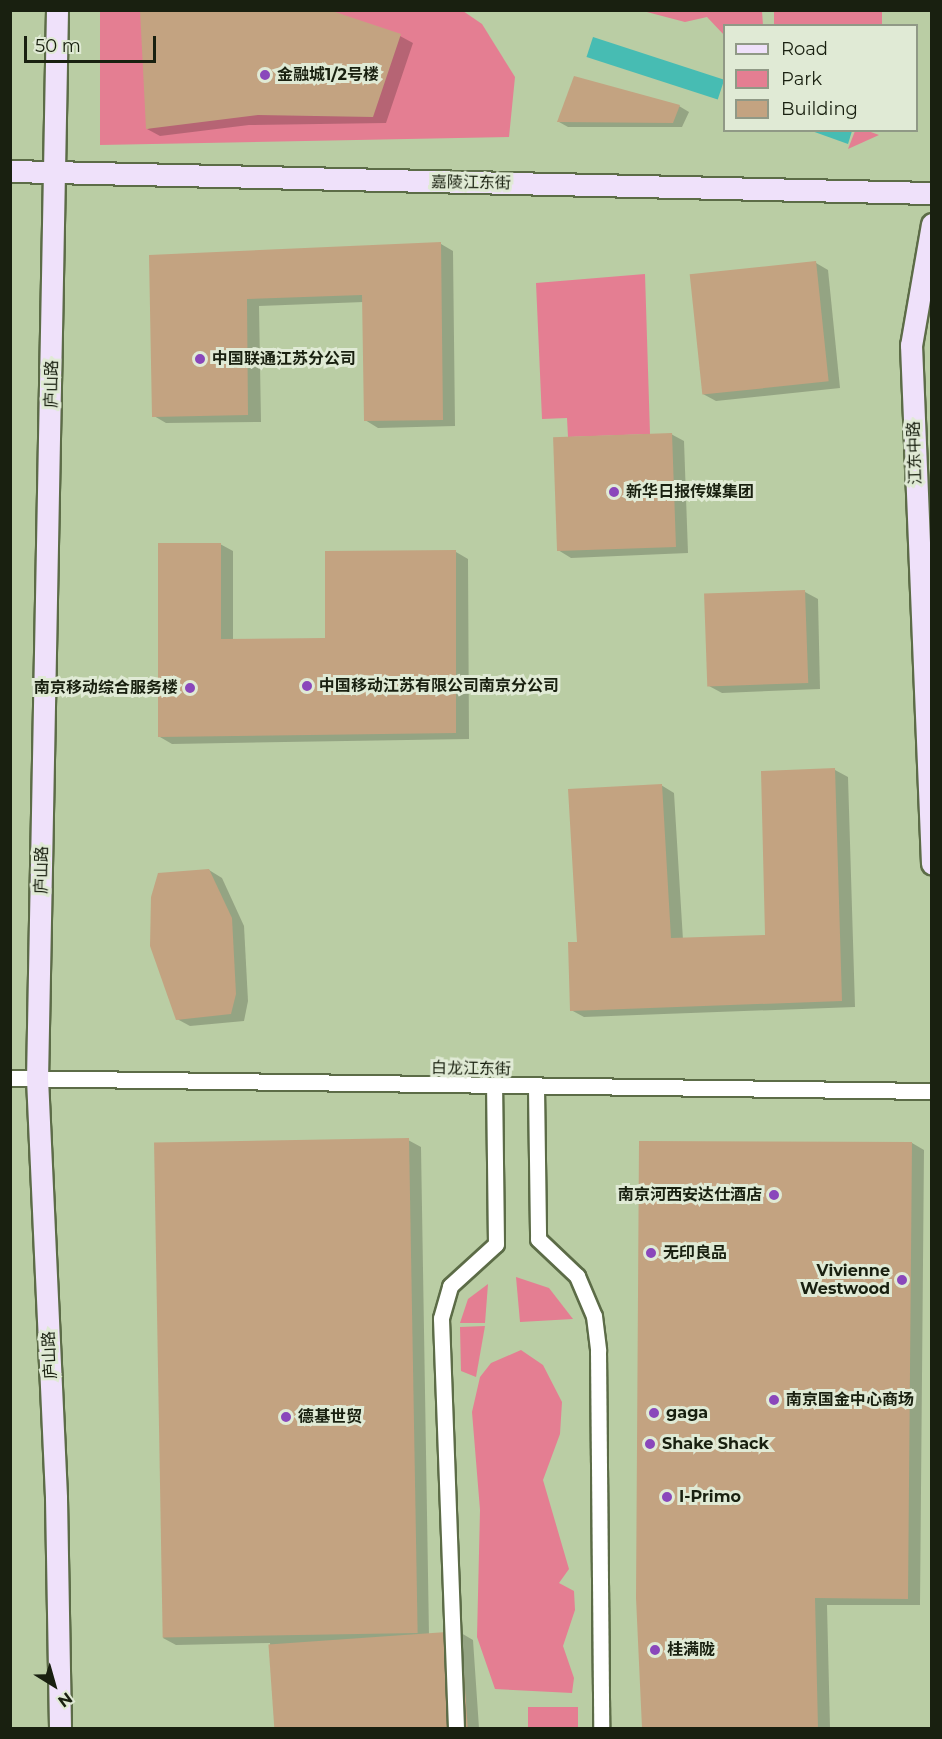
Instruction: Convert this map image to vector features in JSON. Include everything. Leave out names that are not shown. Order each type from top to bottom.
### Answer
[{"type":"main road","name":"庐山路","points":[[57,10],[57,172],[37,1078],[56,1498],[60,1728]]},
{"type":"main road","name":"嘉陵江东街","points":[[10,171],[932,193]]},
{"type":"main road","name":"江东中路","points":[[932,224],[911,345],[932,864]]},
{"type":"street","name":"白龙江东街","points":[[10,1078],[537,1089],[932,1091]]},
{"type":"street","points":[[456,1728],[441,1317],[450,1286],[496,1244],[494,1088]]},
{"type":"street","points":[[537,1089],[538,1239],[577,1276],[594,1316],[598,1351],[601,1728]]},
{"type":"green space","points":[[100,11],[463,11],[482,24],[515,77],[509,137],[100,145]]},
{"type":"green space","points":[[643,11],[762,11],[763,24],[723,24],[723,34],[707,17],[685,22]]},
{"type":"green space","points":[[774,11],[882,11],[882,24],[774,24]]},
{"type":"green space","points":[[855,132],[871,132],[879,135],[848,149]]},
{"type":"green space","points":[[645,274],[650,434],[568,437],[567,418],[542,419],[536,283]]},
{"type":"green space","points":[[516,1277],[549,1288],[573,1319],[520,1322]]},
{"type":"green space","points":[[488,1284],[485,1323],[460,1323],[468,1299]]},
{"type":"green space","points":[[485,1326],[476,1377],[461,1371],[460,1327]]},
{"type":"green space","points":[[521,1350],[543,1365],[562,1402],[560,1434],[543,1480],[569,1569],[559,1583],[574,1591],[575,1610],[563,1646],[574,1678],[572,1693],[495,1689],[477,1637],[480,1510],[472,1412],[480,1377],[491,1363]]},
{"type":"green space","points":[[528,1707],[578,1707],[578,1728],[528,1728]]},
{"type":"water","points":[[593,37],[723,79],[723,83],[718,100],[587,57]]},
{"type":"water","points":[[815,132],[852,132],[848,144]]},
{"type":"building","name":"金融城1/2号楼","points":[[140,10],[329,10],[401,34],[373,117],[258,115],[146,129]]},
{"type":"building","points":[[574,76],[680,105],[673,123],[557,122]]},
{"type":"building","name":"中国联通江苏分公司","points":[[441,242],[443,420],[364,421],[362,295],[247,299],[248,415],[152,417],[149,255]]},
{"type":"building","points":[[816,261],[829,381],[702,395],[690,274]]},
{"type":"building","name":"新华日报传媒集团","points":[[672,433],[676,547],[557,551],[553,437]]},
{"type":"building","name":"中国移动江苏有限公司南京分公司","points":[[158,543],[221,543],[221,639],[325,638],[325,551],[456,550],[456,733],[158,737]]},
{"type":"building","points":[[805,590],[808,683],[707,686],[704,594]]},
{"type":"building","points":[[835,768],[842,1001],[570,1011],[568,942],[577,942],[568,789],[662,784],[671,938],[765,935],[761,771]]},
{"type":"building","points":[[209,869],[232,918],[236,994],[231,1014],[176,1020],[150,946],[151,897],[158,873]]},
{"type":"building","name":"德基世贸","points":[[409,1138],[418,1633],[163,1637],[154,1142]]},
{"type":"building","name":"南京国金中心商场","points":[[639,1141],[912,1142],[908,1599],[815,1598],[818,1728],[642,1728],[636,1598]]},
{"type":"building","points":[[461,1631],[468,1728],[274,1728],[268,1644]]},
{"type":"place","name":"金融城1/2号楼","points":[[265,75]]},
{"type":"place","name":"中国联通江苏分公司","points":[[200,359]]},
{"type":"place","name":"新华日报传媒集团","points":[[614,492]]},
{"type":"place","name":"中国移动江苏有限公司南京分公司","points":[[307,686]]},
{"type":"place","name":"南京移动综合服务楼","points":[[190,688]]},
{"type":"place","name":"南京河西安达仕酒店","points":[[774,1195]]},
{"type":"place","name":"无印良品","points":[[651,1253]]},
{"type":"place","name":"Vivienne Westwood","points":[[902,1280]]},
{"type":"place","name":"南京国金中心商场","points":[[774,1400]]},
{"type":"place","name":"gaga","points":[[654,1413]]},
{"type":"place","name":"德基世贸","points":[[286,1417]]},
{"type":"place","name":"Shake Shack","points":[[650,1444]]},
{"type":"place","name":"I-Primo","points":[[667,1497]]},
{"type":"place","name":"桂满陇","points":[[655,1650]]}]
